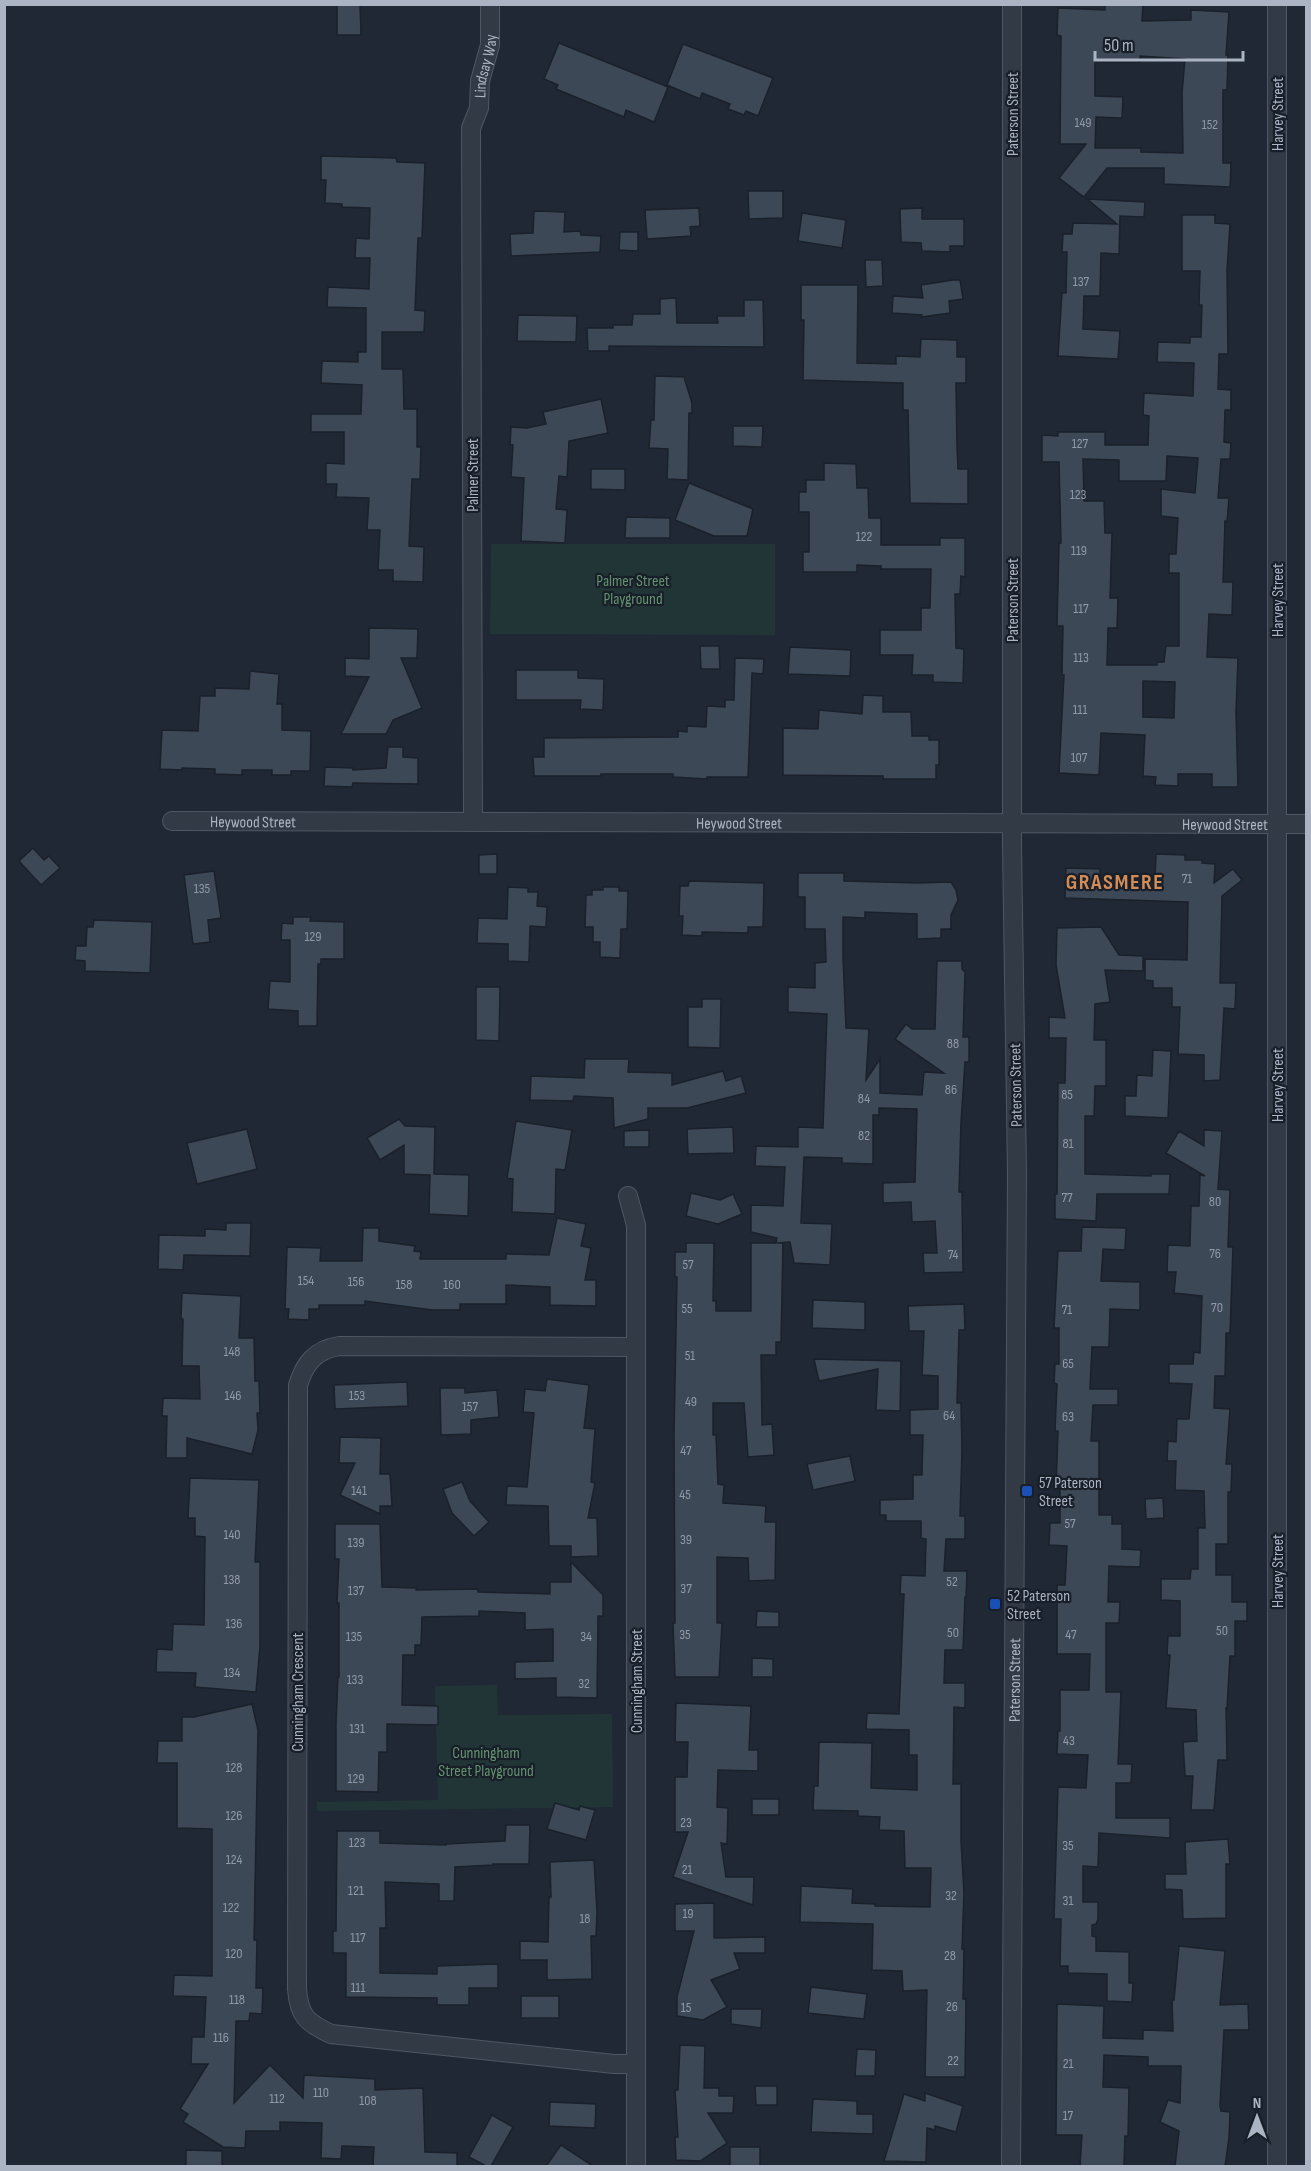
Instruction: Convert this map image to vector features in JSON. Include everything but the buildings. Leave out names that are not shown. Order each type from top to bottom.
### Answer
[{"type":"street","name":"Lindsay Way","points":[[471,128],[479,108],[480,81],[490,45],[490,4]]},
{"type":"street","name":"Paterson Street","points":[[1011,2166],[1017,1174],[1012,822],[1012,4]]},
{"type":"street","name":"Harvey Street","points":[[1276,2166],[1277,4]]},
{"type":"street","name":"Palmer Street","points":[[471,128],[473,822]]},
{"type":"street","name":"Heywood Street","points":[[172,821],[1306,824]]},
{"type":"street","name":"Cunningham Street","points":[[628,1196],[636,1225],[636,2166]]},
{"type":"street","name":"Cunningham Crescent","points":[[636,1347],[339,1346],[326,1348],[313,1356],[303,1370],[297,1385],[298,2004],[304,2016],[313,2026],[331,2034],[614,2064],[636,2064]]},
{"type":"green space","name":"Palmer Street Playground","points":[[491,544],[775,544],[775,635],[490,634]]},
{"type":"green space","name":"Cunningham Street Playground","points":[[497,1685],[498,1715],[612,1714],[613,1807],[317,1811],[317,1802],[438,1800],[435,1686]]},
{"type":"place","name":"57 Paterson Street","points":[[1027,1491]]},
{"type":"place","name":"52 Paterson Street","points":[[995,1604]]},
{"type":"district","name":"GRASMERE","points":[[1115,881]]}]
